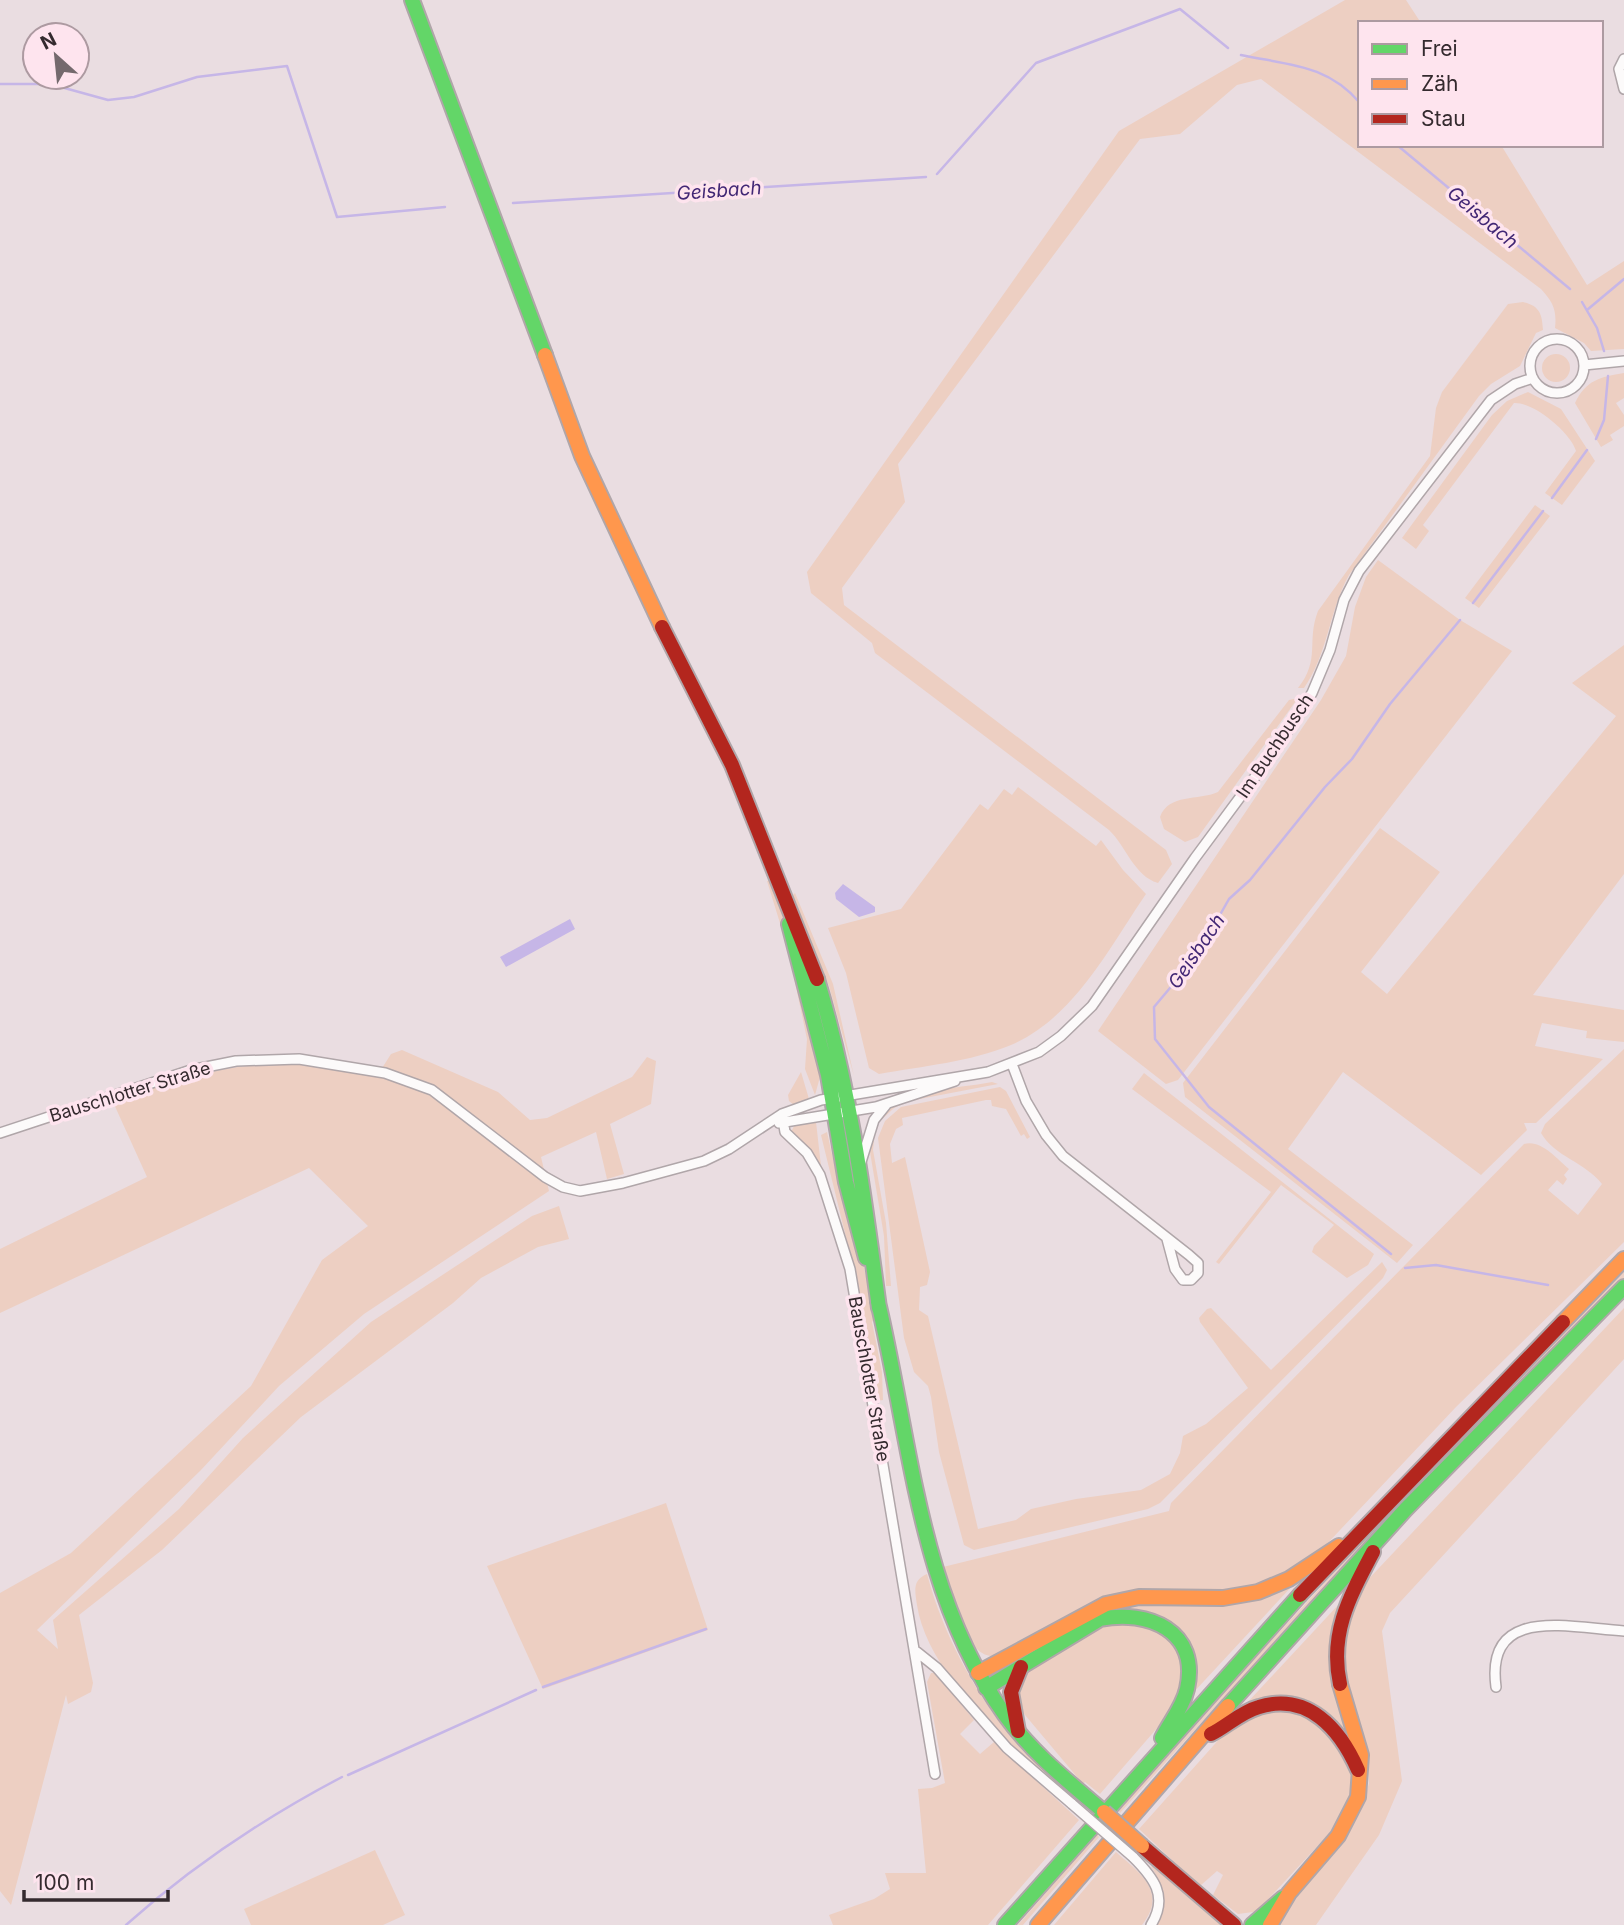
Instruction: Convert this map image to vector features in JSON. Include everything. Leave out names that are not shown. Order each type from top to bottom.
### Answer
[{"type":"main road","points":[[412,0],[578,447],[639,582],[732,765],[822,993],[860,1164],[879,1308]]},
{"type":"main road","points":[[786,898],[853,1212],[879,1308],[929,1555],[957,1633],[986,1688],[1018,1731],[1138,1852],[1199,1895],[1234,1925]]},
{"type":"main road","points":[[1005,1925],[1156,1753],[1353,1538],[1624,1259]]},
{"type":"main road","points":[[1038,1925],[1307,1615],[1624,1287]]},
{"type":"main road","points":[[1252,1925],[1288,1894],[1343,1828],[1355,1806],[1363,1753],[1340,1684],[1336,1643],[1345,1606],[1382,1535]]},
{"type":"main road","points":[[978,1673],[1107,1604],[1139,1597],[1223,1598],[1258,1592],[1289,1579],[1353,1538]]},
{"type":"main road","points":[[986,1688],[1100,1619],[1134,1613],[1158,1621],[1179,1642],[1187,1659],[1189,1675],[1183,1702],[1168,1723],[1156,1753]]},
{"type":"main road","points":[[1018,1731],[1011,1692],[1020,1667]]},
{"type":"main road","points":[[1202,1738],[1258,1707],[1281,1704],[1298,1706],[1321,1715],[1340,1732],[1361,1779]]},
{"type":"main road","points":[[1271,1924],[1288,1894]]},
{"type":"street","points":[[1624,59],[1619,69],[1624,89]]},
{"type":"street","points":[[1552,340],[1574,345],[1584,365],[1580,381],[1566,391],[1550,392],[1533,377],[1530,370],[1533,354],[1544,343],[1552,340]]},
{"type":"street","points":[[1584,365],[1624,361]]},
{"type":"street","name":"Im Buchbusch","points":[[848,1102],[1012,1065],[1061,1036],[1092,1006],[1300,713],[1312,693],[1330,650],[1344,600],[1359,570],[1491,400],[1515,384],[1533,377]]},
{"type":"street","name":"Bauschlotter Straße","points":[[0,1133],[191,1070],[236,1061],[299,1059],[386,1073],[432,1090],[458,1107],[545,1177],[571,1189],[587,1191],[704,1161],[782,1118],[832,1105]]},
{"type":"street","points":[[1012,1065],[1026,1101],[1046,1135],[1063,1156],[1198,1263],[1198,1273],[1191,1280],[1183,1280],[1179,1275],[1167,1239]]},
{"type":"street","name":"Im Buchbusch","points":[[848,1102],[887,1104],[948,1084],[961,1077]]},
{"type":"street","points":[[832,1105],[848,1102]]},
{"type":"street","points":[[832,1105],[848,1102]]},
{"type":"street","points":[[860,1164],[874,1120],[887,1104]]},
{"type":"street","name":"Bauschlotter Straße","points":[[782,1118],[832,1105]]},
{"type":"street","name":"Bauschlotter Straße","points":[[782,1118],[785,1132],[807,1153],[820,1175],[850,1269],[936,1774]]},
{"type":"street","points":[[1496,1687],[1496,1656],[1500,1644],[1519,1630],[1534,1627],[1624,1631]]},
{"type":"street","points":[[916,1652],[937,1668],[1007,1748],[1072,1804],[1138,1852],[1158,1886],[1158,1906],[1151,1925]]},
{"type":"shaded area","points":[[1345,0],[1406,0],[1420,21],[1358,21],[1358,147],[1502,147],[1587,285],[1624,261],[1624,349],[1591,351],[1584,343],[1555,328],[1553,307],[1541,289],[1261,79],[1237,85],[1180,134],[1140,139],[898,464],[905,502],[842,588],[844,605],[1166,850],[1172,864],[1158,883],[1136,867],[1109,830],[875,653],[872,643],[811,593],[807,572],[1119,131]]},
{"type":"shaded area","points":[[1523,302],[1539,312],[1543,330],[1536,333],[1520,366],[1491,384],[1479,396],[1349,575],[1312,675],[1304,688],[1298,688],[1309,668],[1318,611],[1430,456],[1436,408],[1442,392],[1508,304]]},
{"type":"shaded area","points":[[1556,354],[1566,358],[1570,368],[1566,378],[1556,382],[1546,378],[1542,368],[1546,358]]},
{"type":"shaded area","points":[[1624,373],[1624,398],[1616,403],[1624,415],[1624,426],[1610,435],[1613,440],[1601,447],[1575,403],[1589,384]]},
{"type":"shaded area","points":[[1528,392],[1561,409],[1595,461],[1562,505],[1545,493],[1576,451],[1567,436],[1551,420],[1531,408],[1514,403],[1423,525],[1429,531],[1416,549],[1402,538],[1492,415],[1507,401]]},
{"type":"shaded area","points":[[1535,505],[1550,516],[1479,608],[1465,598]]},
{"type":"shaded area","points":[[1378,560],[1460,620],[1512,651],[1178,1080],[1166,1084],[1098,1031],[1321,700],[1346,656],[1355,607],[1366,577]]},
{"type":"shaded area","points":[[1624,645],[1624,874],[1533,995],[1624,1010],[1624,1042],[1586,1038],[1587,1031],[1542,1023],[1535,1046],[1603,1059],[1536,1123],[1524,1123],[1527,1130],[1481,1175],[1343,1072],[1288,1149],[1413,1245],[1397,1263],[1185,1097],[1183,1083],[1380,828],[1440,872],[1361,972],[1387,994],[1616,716],[1572,683]]},
{"type":"shaded area","points":[[1298,698],[1198,837],[1185,842],[1164,829],[1160,817],[1164,809],[1177,801],[1218,792],[1289,700]]},
{"type":"shaded area","points":[[1018,787],[1096,846],[1101,840],[1123,870],[1146,894],[1104,958],[1072,1000],[1033,1033],[1011,1045],[979,1056],[879,1074],[869,1068],[846,973],[828,928],[901,909],[980,804],[988,810],[1004,789],[1012,795]]},
{"type":"shaded area","points":[[773,879],[786,919],[820,1077],[815,1095],[805,1069],[807,1039],[788,949],[767,881]]},
{"type":"shaded area","points":[[843,884],[875,907],[875,912],[859,917],[836,899],[835,893]]},
{"type":"shaded area","points":[[795,893],[833,984],[854,1076],[829,986],[793,895]]},
{"type":"shaded area","points":[[570,919],[575,929],[506,967],[500,957]]},
{"type":"shaded area","points":[[1624,1049],[1624,1242],[1456,1407],[1324,1547],[1303,1565],[1244,1591],[1158,1592],[996,1656],[984,1654],[975,1647],[960,1620],[943,1567],[1169,1511],[1171,1503],[1524,1144],[1543,1147],[1569,1169],[1564,1175],[1567,1179],[1563,1185],[1557,1180],[1548,1190],[1578,1215],[1602,1184],[1587,1170],[1554,1148],[1541,1133],[1545,1124]]},
{"type":"shaded area","points":[[402,1050],[498,1092],[530,1120],[547,1118],[632,1077],[647,1057],[656,1061],[651,1104],[610,1124],[624,1174],[607,1179],[596,1132],[541,1157],[549,1191],[364,1314],[279,1386],[201,1470],[37,1630],[58,1649],[53,1620],[179,1509],[243,1438],[371,1322],[532,1216],[559,1206],[569,1239],[538,1247],[481,1278],[453,1303],[301,1417],[162,1550],[79,1615],[93,1683],[91,1692],[68,1704],[66,1695],[11,1905],[0,1891],[0,1593],[71,1553],[251,1386],[322,1260],[368,1226],[309,1168],[0,1313],[0,1249],[147,1177],[113,1102],[203,1074],[273,1063],[327,1066],[377,1076],[391,1054]]},
{"type":"shaded area","points":[[801,1072],[809,1099],[795,1106],[789,1101],[788,1095]]},
{"type":"shaded area","points":[[1144,1073],[1374,1254],[1368,1265],[1347,1278],[1312,1252],[1314,1246],[1334,1225],[1281,1185],[1219,1264],[1216,1262],[1271,1192],[1132,1089]]},
{"type":"shaded area","points":[[992,1082],[998,1084],[909,1101],[894,1108],[878,1123],[899,1103],[913,1097]]},
{"type":"shaded area","points":[[1000,1087],[1006,1091],[1030,1137],[1027,1139],[1024,1134],[1021,1136],[1006,1109],[992,1106],[991,1100],[986,1100],[902,1118],[903,1125],[896,1129],[890,1144],[892,1163],[905,1157],[930,1272],[927,1285],[920,1287],[919,1310],[928,1316],[978,1529],[1016,1520],[1031,1509],[1076,1499],[1141,1490],[1170,1474],[1180,1453],[1183,1436],[1206,1424],[1248,1388],[1200,1322],[1199,1318],[1207,1309],[1211,1308],[1271,1370],[1382,1262],[1387,1270],[1383,1278],[1160,1503],[1148,1509],[974,1550],[964,1545],[939,1452],[928,1386],[914,1372],[904,1338],[878,1138],[885,1121],[901,1107]]},
{"type":"shaded area","points":[[816,1122],[821,1166],[791,1132],[794,1126]]},
{"type":"shaded area","points":[[875,1130],[873,1150],[886,1223],[891,1286],[886,1286],[884,1236],[870,1152],[870,1140]]},
{"type":"shaded area","points":[[827,1132],[847,1221],[863,1263],[875,1318],[872,1322],[882,1372],[883,1400],[877,1401],[853,1266],[821,1135]]},
{"type":"shaded area","points":[[1624,1272],[1624,1278],[1304,1609],[1120,1813],[1118,1810],[1179,1741],[1304,1605]]},
{"type":"shaded area","points":[[1624,1308],[1624,1359],[1390,1613],[1382,1631],[1402,1781],[1379,1835],[1316,1925],[1279,1925],[1284,1911],[1363,1805],[1369,1783],[1368,1761],[1345,1688],[1341,1638],[1362,1586]]},
{"type":"shaded area","points":[[666,1503],[708,1630],[543,1689],[487,1566]]},
{"type":"shaded area","points":[[927,1574],[953,1645],[978,1690],[1023,1751],[1066,1788],[1077,1802],[980,1714],[939,1660],[925,1633],[916,1600],[917,1583]]},
{"type":"shaded area","points":[[1293,1585],[1192,1694],[1189,1652],[1136,1609],[993,1674],[1111,1608]]},
{"type":"shaded area","points":[[1340,1603],[1336,1621],[1356,1742],[1323,1712],[1246,1704]]},
{"type":"shaded area","points":[[1120,1618],[1158,1626],[1179,1650],[1184,1678],[1171,1712],[1100,1794],[1085,1782],[1083,1784],[1020,1709],[1020,1678],[1069,1641]]},
{"type":"shaded area","points":[[931,1673],[935,1673],[974,1720],[960,1734],[980,1754],[994,1742],[1079,1820],[988,1925],[833,1925],[829,1915],[874,1899],[890,1889],[885,1873],[926,1873],[918,1789],[945,1783],[927,1682]]},
{"type":"shaded area","points":[[1289,1708],[1328,1725],[1352,1772],[1347,1808],[1337,1825],[1261,1907],[1253,1912],[1238,1914],[1213,1895],[1223,1875],[1217,1871],[1200,1886],[1139,1829],[1222,1736],[1247,1716]]},
{"type":"shaded area","points":[[1097,1834],[1099,1837],[1023,1925],[1018,1925]]},
{"type":"shaded area","points":[[375,1850],[405,1915],[383,1925],[251,1925],[244,1909]]},
{"type":"shaded area","points":[[1116,1852],[1141,1875],[1151,1892],[1150,1913],[1142,1925],[1054,1925]]},
{"type":"shaded area","points":[[1151,1867],[1221,1925],[1155,1925],[1161,1910],[1162,1895],[1159,1881]]},
{"type":"waterway","name":"Geisbach","points":[[937,174],[1036,63],[1180,9],[1228,48]]},
{"type":"waterway","name":"Geisbach","points":[[1241,55],[1291,64],[1320,73],[1334,80],[1358,101]]},
{"type":"waterway","points":[[0,84],[50,84],[108,100],[134,97],[197,77],[287,66],[337,217],[445,207]]},
{"type":"waterway","name":"Geisbach","points":[[1399,147],[1570,289]]},
{"type":"waterway","name":"Geisbach","points":[[513,203],[926,177]]},
{"type":"waterway","points":[[1587,310],[1624,279]]},
{"type":"waterway","name":"Geisbach","points":[[1582,302],[1597,328],[1604,351]]},
{"type":"waterway","name":"Geisbach","points":[[1596,439],[1604,420],[1608,376]]},
{"type":"waterway","name":"Geisbach","points":[[1552,498],[1587,450]]},
{"type":"waterway","name":"Geisbach","points":[[1473,603],[1543,511]]},
{"type":"waterway","name":"Geisbach","points":[[1391,1254],[1209,1107],[1155,1039],[1154,1007],[1196,957],[1229,899],[1250,880],[1325,787],[1352,759],[1390,704],[1460,620]]},
{"type":"waterway","points":[[1405,1268],[1436,1265],[1548,1285]]},
{"type":"waterway","points":[[543,1687],[706,1629]]},
{"type":"waterway","points":[[348,1775],[536,1690]]},
{"type":"waterway","points":[[126,1925],[230,1844],[342,1777]]},
{"type":"traffic: fast","points":[[412,0],[545,355]]},
{"type":"traffic: fast","points":[[789,924],[828,1075],[846,1182],[866,1258]]},
{"type":"traffic: fast","points":[[817,979],[847,1101],[879,1308]]},
{"type":"traffic: fast","points":[[1228,1706],[1405,1510],[1624,1287]]},
{"type":"traffic: fast","points":[[878,1302],[922,1516],[936,1569],[954,1620],[976,1669],[1005,1715],[1027,1742],[1104,1812]]},
{"type":"traffic: fast","points":[[1005,1925],[1300,1595]]},
{"type":"traffic: fast","points":[[986,1688],[1100,1619],[1118,1617],[1152,1621],[1166,1628],[1178,1639],[1186,1652],[1189,1669],[1185,1696],[1162,1738]]},
{"type":"traffic: fast","points":[[1252,1925],[1283,1898]]},
{"type":"traffic: slow","points":[[545,355],[582,456],[662,627]]},
{"type":"traffic: slow","points":[[1563,1322],[1624,1259]]},
{"type":"traffic: slow","points":[[978,1673],[1106,1604],[1139,1597],[1223,1598],[1258,1592],[1289,1579],[1339,1546]]},
{"type":"traffic: slow","points":[[1270,1925],[1289,1893],[1338,1836],[1358,1797],[1361,1755],[1340,1684]]},
{"type":"traffic: slow","points":[[1038,1925],[1228,1706]]},
{"type":"traffic: slow","points":[[1104,1812],[1142,1846]]},
{"type":"traffic: jam","points":[[662,627],[732,765],[817,979]]},
{"type":"traffic: jam","points":[[1300,1595],[1563,1322]]},
{"type":"traffic: jam","points":[[1340,1684],[1337,1665],[1340,1631],[1350,1600],[1373,1552]]},
{"type":"traffic: jam","points":[[1018,1731],[1011,1692],[1021,1667]]},
{"type":"traffic: jam","points":[[1211,1734],[1252,1709],[1277,1704],[1293,1705],[1307,1710],[1332,1728],[1358,1770]]},
{"type":"traffic: jam","points":[[1142,1846],[1234,1925]]}]
